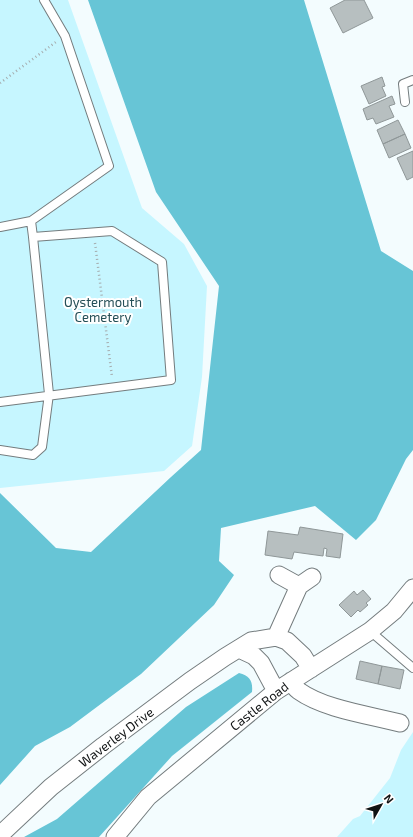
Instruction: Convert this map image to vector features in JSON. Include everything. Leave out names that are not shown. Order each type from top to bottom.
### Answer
[{"type":"street","points":[[261,663],[262,649],[306,581],[279,575]]},
{"type":"street","name":"Castle Road","points":[[115,837],[148,798],[276,691],[370,630],[394,611],[413,588]]},
{"type":"street","points":[[271,637],[287,641],[303,656],[311,669]]},
{"type":"street","name":"Waverley Drive","points":[[0,835],[51,787],[190,681],[251,641],[271,637]]},
{"type":"street","points":[[239,649],[254,656],[261,663],[276,691]]},
{"type":"street","points":[[290,681],[297,690],[314,700],[345,710],[400,723]]},
{"type":"lane","points":[[0,227],[31,221],[109,166],[65,36],[44,0]]},
{"type":"lane","points":[[405,102],[403,84],[413,80]]},
{"type":"lane","points":[[0,450],[33,455],[42,447],[49,394],[31,221]]},
{"type":"lane","points":[[0,402],[49,394],[171,380],[162,262],[112,231],[33,237]]},
{"type":"lane","points":[[370,630],[413,668]]},
{"type":"path","points":[[0,83],[65,36]]},
{"type":"path","points":[[94,232],[114,387]]},
{"type":"green space","name":"Oystermouth Cemetery","points":[[0,0],[68,0],[142,208],[184,244],[207,286],[202,377],[192,446],[164,471],[0,488]]},
{"type":"green space","points":[[413,732],[413,837],[337,837],[353,819],[360,816],[390,778],[401,750]]},
{"type":"shaded area","points":[[88,0],[304,0],[381,251],[413,271],[413,450],[406,459],[376,520],[356,540],[315,506],[221,528],[219,561],[234,575],[214,605],[141,674],[70,727],[35,746],[0,785],[0,493],[56,548],[91,552],[201,450],[219,286],[156,192]]},
{"type":"shaded area","points":[[239,673],[248,677],[252,685],[252,692],[172,756],[99,837],[24,837],[57,819],[186,707]]},
{"type":"building","points":[[345,0],[364,0],[373,18],[343,33],[330,8]]},
{"type":"building","points":[[382,77],[385,86],[382,87],[386,96],[369,104],[361,86]]},
{"type":"building","points":[[392,96],[395,104],[389,106],[394,117],[376,124],[373,118],[367,120],[363,109]]},
{"type":"building","points":[[398,120],[405,134],[383,144],[377,130]]},
{"type":"building","points":[[405,134],[411,148],[389,158],[383,144]]},
{"type":"building","points":[[413,151],[413,177],[407,180],[397,158]]},
{"type":"building","points":[[300,527],[343,534],[340,558],[326,556],[327,549],[324,548],[323,556],[294,552],[292,559],[265,555],[268,531],[298,535]]},
{"type":"building","points":[[363,590],[371,599],[366,603],[368,605],[360,612],[358,610],[351,617],[339,605],[354,591],[357,595]]},
{"type":"building","points":[[360,661],[382,666],[378,684],[356,679]]},
{"type":"building","points":[[382,666],[404,670],[400,689],[378,684]]}]
